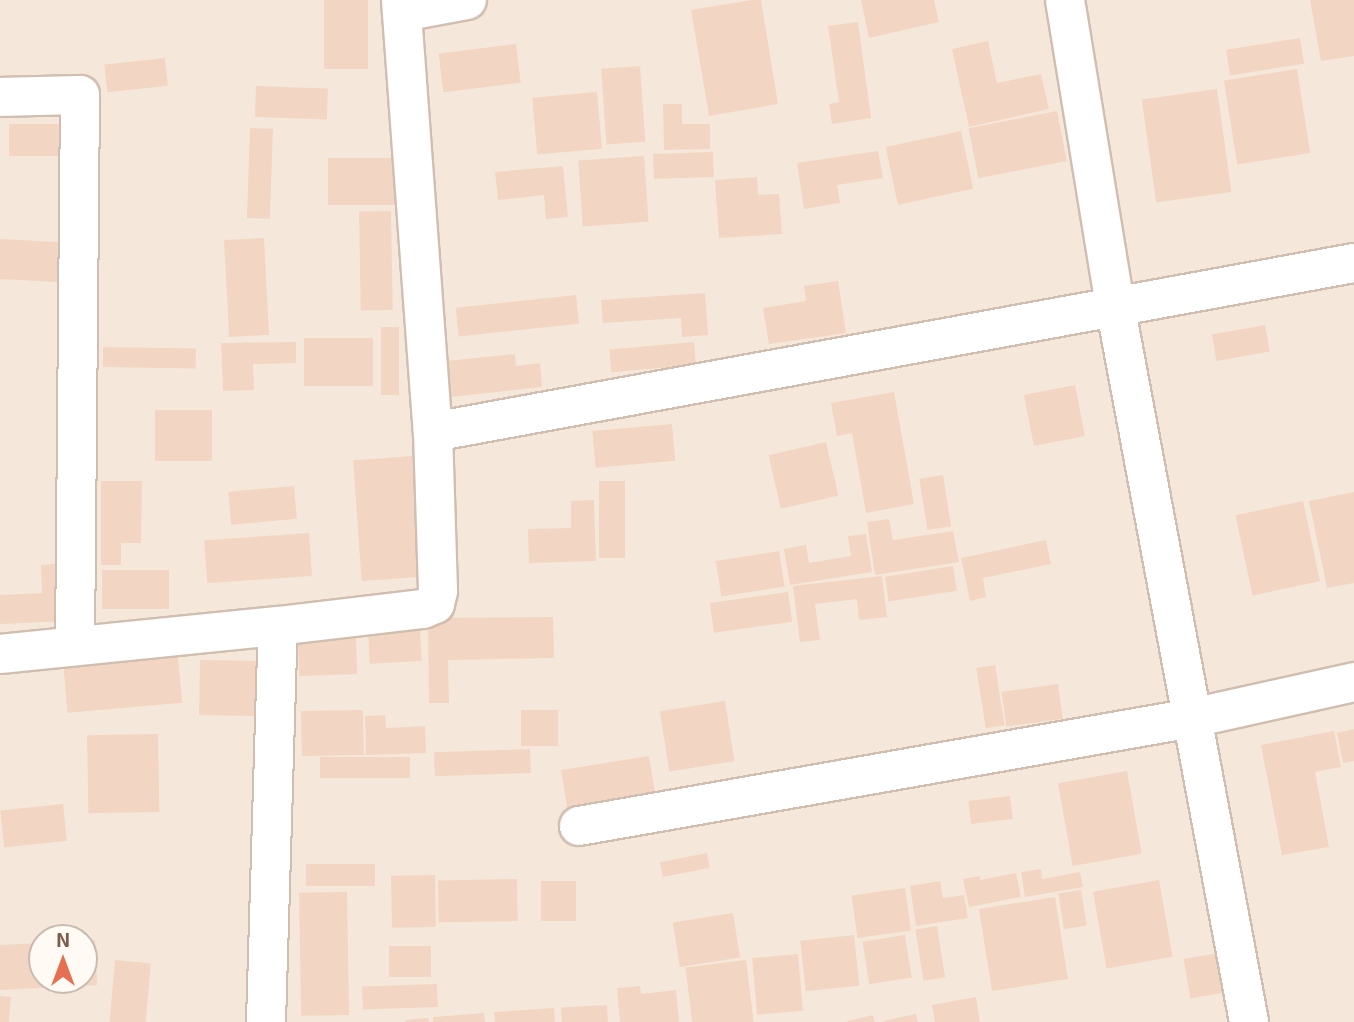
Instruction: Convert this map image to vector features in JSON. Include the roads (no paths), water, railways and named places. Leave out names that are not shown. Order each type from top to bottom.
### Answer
[{"type":"street","points":[[0,654],[278,626],[423,609],[435,604],[438,591],[432,432],[401,6],[467,0]]},
{"type":"street","points":[[1065,0],[1115,305],[1250,1022]]},
{"type":"street","points":[[0,97],[80,95],[75,646]]},
{"type":"street","points":[[432,432],[1354,263]]},
{"type":"street","points":[[266,1022],[278,626]]},
{"type":"street","points":[[579,826],[1192,718],[1354,682]]}]
